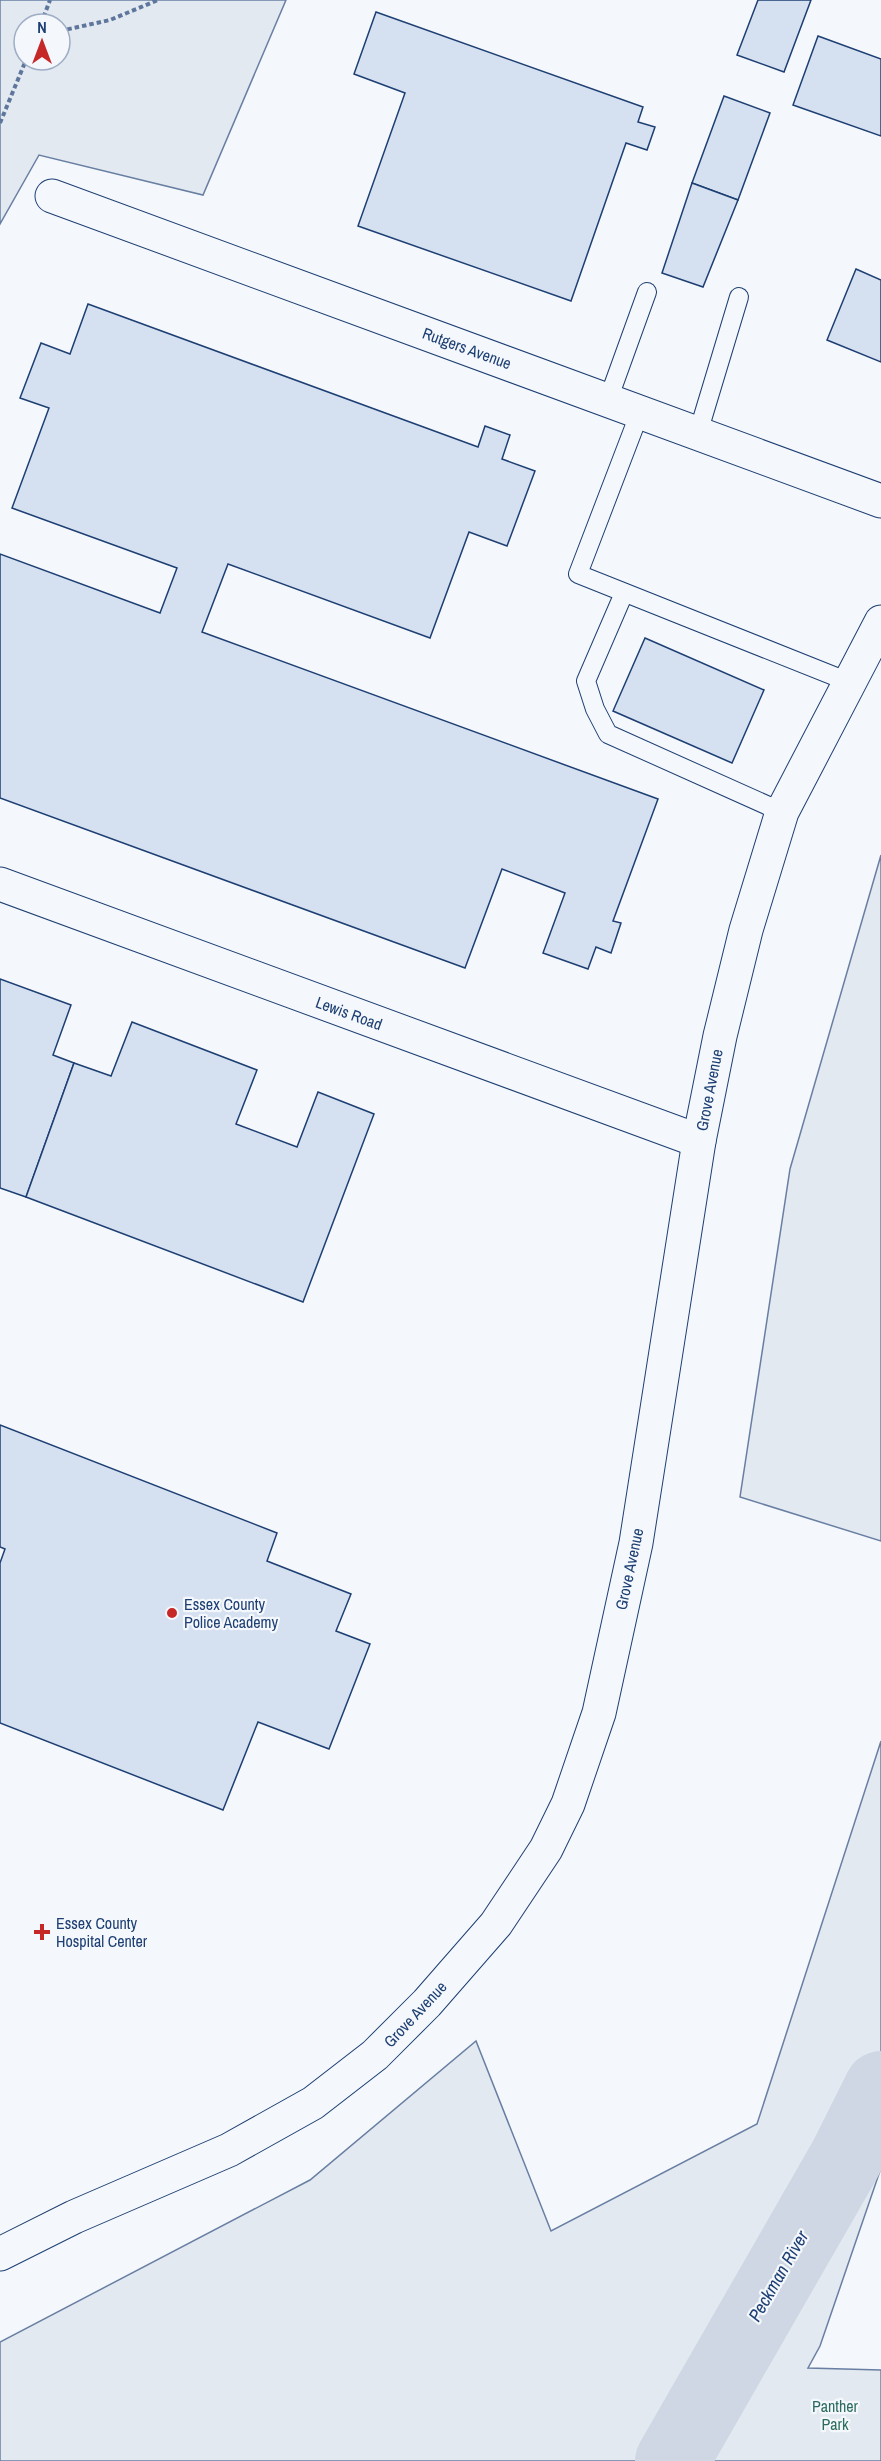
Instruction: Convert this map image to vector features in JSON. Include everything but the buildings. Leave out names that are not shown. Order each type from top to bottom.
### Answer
[{"type":"street","name":"Rutgers Avenue","points":[[52,196],[881,501]]},
{"type":"street","name":"Grove Avenue","points":[[0,2254],[74,2217],[229,2150],[313,2103],[375,2055],[427,2003],[496,1924],[546,1849],[568,1804],[599,1713],[636,1543],[699,1141],[720,1036],[746,930],[782,812],[881,622]]},
{"type":"street","name":"Lewis Road","points":[[0,884],[699,1141]]},
{"type":"lane","points":[[609,400],[647,292]]},
{"type":"lane","points":[[698,433],[739,297]]},
{"type":"lane","points":[[640,412],[578,574],[849,682]]},
{"type":"lane","points":[[624,592],[586,681],[595,709],[609,734],[782,812]]},
{"type":"path","points":[[72,28],[110,20],[158,0]]},
{"type":"path","points":[[0,123],[21,72]]},
{"type":"green space","points":[[0,0],[286,0],[203,195],[39,155],[0,224]]},
{"type":"green space","points":[[881,855],[881,1541],[740,1497],[790,1169]]},
{"type":"green space","name":"Panther Park","points":[[881,1741],[881,2168],[820,2346],[808,2368],[881,2370],[881,2461],[0,2461],[0,2342],[310,2180],[476,2041],[551,2231],[757,2124]]},
{"type":"waterway","name":"Peckman River","points":[[672,2461],[846,2158],[881,2088]]},
{"type":"place","name":"Essex County Police Academy","points":[[172,1613]]},
{"type":"place","name":"Essex County Hospital Center","points":[[42,1932]]}]
